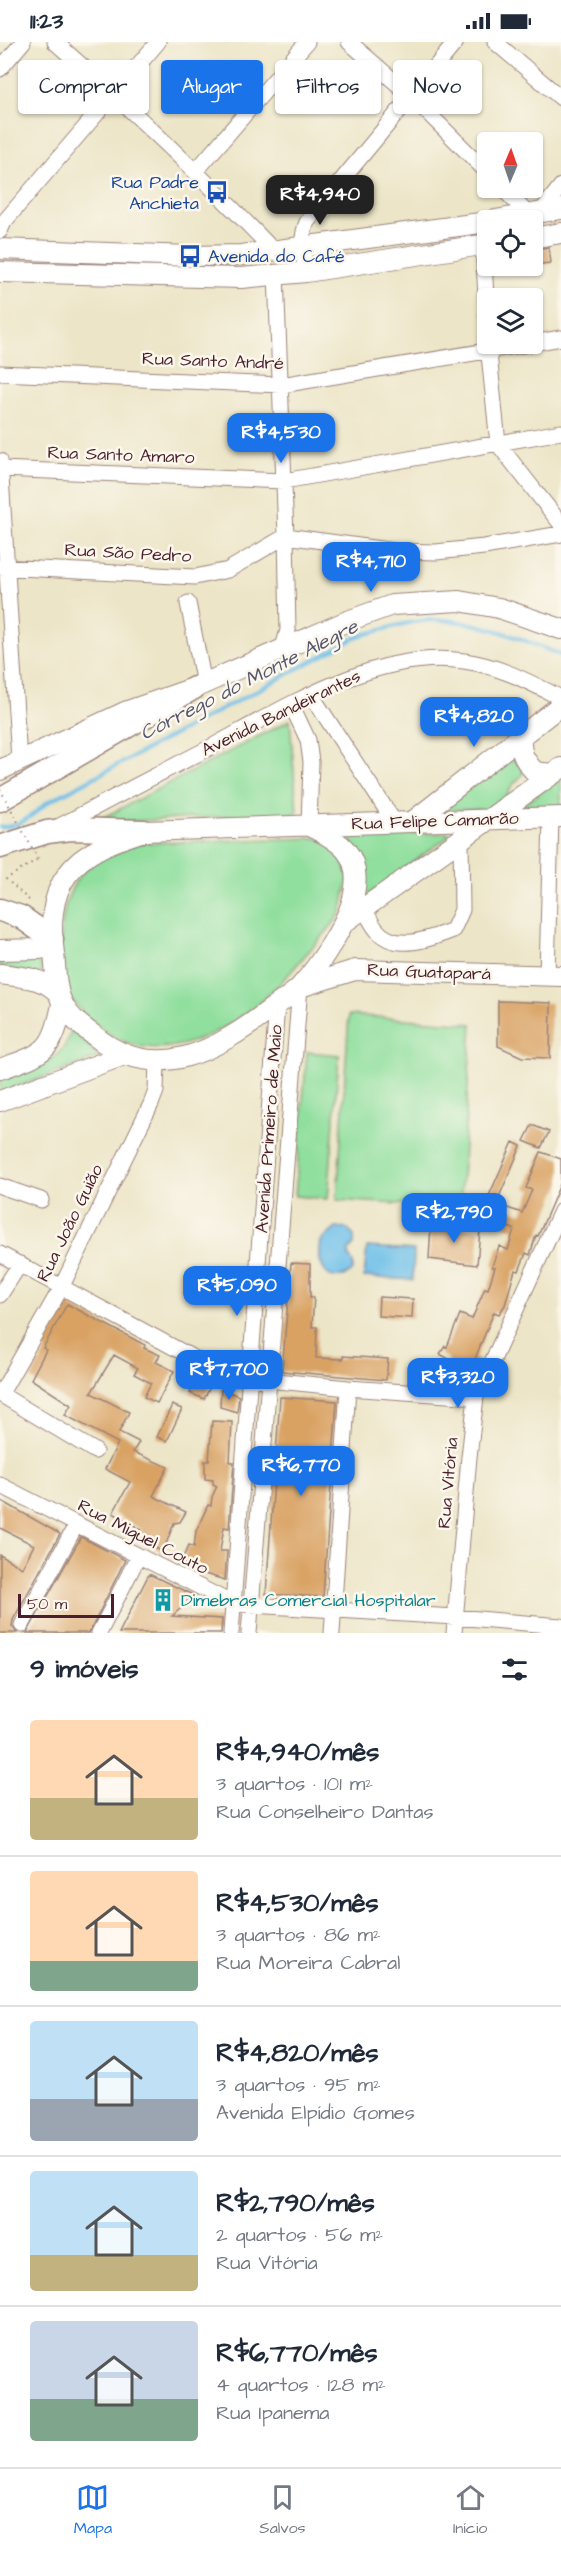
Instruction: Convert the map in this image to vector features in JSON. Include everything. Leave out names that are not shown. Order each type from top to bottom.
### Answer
[{"type":"highway","points":[[0,800],[199,686]]},
{"type":"highway","points":[[0,847],[47,832],[91,828],[144,831]]},
{"type":"highway","points":[[0,910],[21,917],[52,939]]},
{"type":"main road","points":[[543,212],[561,209]]},
{"type":"main road","points":[[0,249],[190,256],[241,255],[477,223]]},
{"type":"main road","points":[[543,238],[559,237]]},
{"type":"main road","points":[[0,272],[242,278],[306,272],[477,246]]},
{"type":"main road","points":[[0,770],[125,712],[199,686],[283,648],[382,609],[422,602],[459,601],[499,608],[561,628]]},
{"type":"main road","points":[[403,822],[561,705]]},
{"type":"main road","points":[[521,735],[520,752],[535,772],[557,771]]},
{"type":"main road","points":[[346,921],[557,771]]},
{"type":"main road","name":"Rua Felipe Camarão","points":[[309,826],[556,816]]},
{"type":"main road","points":[[0,974],[40,981],[52,986],[61,999],[83,1027],[124,1055],[157,1062],[196,1054],[237,1033],[300,987],[346,921],[355,889],[355,866],[341,843],[309,826],[144,831],[110,842],[81,861],[68,873],[60,885],[54,906],[52,939],[61,999],[57,1031],[51,1044],[36,1056],[0,1069]]},
{"type":"main road","points":[[0,950],[40,949],[52,939]]},
{"type":"main road","name":"Rua Guatapará","points":[[300,987],[355,970],[554,976]]},
{"type":"main road","points":[[0,1101],[124,1055]]},
{"type":"street","points":[[0,69],[23,42]]},
{"type":"street","points":[[55,42],[75,60]]},
{"type":"street","points":[[142,60],[158,42]]},
{"type":"street","points":[[196,171],[307,42]]},
{"type":"street","points":[[349,42],[393,80]]},
{"type":"street","points":[[440,60],[456,42]]},
{"type":"street","points":[[495,42],[561,98]]},
{"type":"street","points":[[0,231],[4,222],[95,114]]},
{"type":"street","points":[[135,114],[196,171],[274,251]]},
{"type":"street","points":[[306,272],[302,233],[307,222],[395,114]]},
{"type":"street","points":[[429,114],[477,162]]},
{"type":"street","points":[[539,210],[561,186]]},
{"type":"street","points":[[515,198],[530,210]]},
{"type":"street","points":[[276,274],[288,630],[283,648]]},
{"type":"street","name":"Rua Santo André","points":[[543,341],[561,338]]},
{"type":"street","name":"Rua Santo André","points":[[0,373],[281,385],[477,349]]},
{"type":"street","points":[[489,354],[498,444],[561,524]]},
{"type":"street","name":"Rua Santo Amaro","points":[[0,469],[284,481],[561,432]]},
{"type":"street","points":[[0,460],[3,566],[19,760]]},
{"type":"street","points":[[286,536],[395,551],[436,552],[484,548],[561,534]]},
{"type":"street","name":"Rua São Pedro","points":[[3,566],[195,577],[228,570],[286,536]]},
{"type":"street","points":[[188,603],[199,686]]},
{"type":"street","name":"Avenida Bandeirantes","points":[[47,832],[291,704],[370,670],[422,660],[463,661],[506,670],[561,698]]},
{"type":"street","points":[[312,696],[403,822]]},
{"type":"street","points":[[291,704],[308,740],[311,762],[309,826]]},
{"type":"street","points":[[554,976],[556,816]]},
{"type":"street","points":[[364,908],[377,931],[389,940],[403,943],[432,939],[453,930],[462,910],[461,840]]},
{"type":"street","name":"Avenida Primeiro de Maio","points":[[249,1633],[300,987]]},
{"type":"street","name":"Avenida Primeiro de Maio","points":[[231,1633],[277,1004]]},
{"type":"street","name":"Rua João Guião","points":[[0,1395],[61,1288],[151,1104],[156,1091],[157,1062]]},
{"type":"street","points":[[0,1186],[41,1200]]},
{"type":"street","name":"Rua Vitória","points":[[454,1633],[476,1397],[561,1211]]},
{"type":"street","points":[[0,1254],[227,1376],[476,1397]]},
{"type":"street","points":[[0,1295],[20,1264]]},
{"type":"street","points":[[332,1633],[348,1388]]},
{"type":"street","points":[[0,1395],[95,1451]]},
{"type":"street","name":"Rua Miguel Couto","points":[[0,1485],[233,1604],[333,1612],[455,1617],[561,1626]]},
{"type":"street","points":[[22,1625],[76,1525]]},
{"type":"street","points":[[99,1633],[138,1557]]},
{"type":"path","points":[[0,789],[38,859],[6,879],[29,901]]},
{"type":"green space","points":[[290,720],[297,813],[93,823]]},
{"type":"green space","points":[[506,759],[516,761],[523,770],[522,775],[508,794],[487,809],[441,810]]},
{"type":"green space","points":[[561,778],[561,806],[522,806]]},
{"type":"green space","points":[[449,833],[449,836],[365,897],[362,894],[351,843],[353,835]]},
{"type":"green space","points":[[316,838],[336,846],[346,868],[348,880],[341,912],[282,982],[236,1020],[210,1034],[183,1044],[156,1047],[128,1043],[102,1029],[73,1001],[67,990],[62,970],[62,922],[72,888],[80,875],[92,864],[123,848],[144,843]]},
{"type":"green space","points":[[0,957],[39,957],[42,976],[0,967]]},
{"type":"green space","points":[[349,1015],[472,1024],[460,1208],[337,1200]]},
{"type":"green space","points":[[71,1029],[100,1057],[0,1093],[0,1079],[33,1068],[54,1057],[62,1050]]},
{"type":"green space","points":[[307,1052],[339,1055],[328,1199],[295,1196]]},
{"type":"water","points":[[336,1228],[348,1229],[354,1236],[354,1245],[349,1250],[353,1270],[340,1277],[332,1276],[325,1271],[320,1254],[321,1241]]},
{"type":"water","points":[[367,1247],[414,1250],[413,1280],[364,1277]]},
{"type":"building","points":[[549,247],[551,263],[543,264],[543,248]]},
{"type":"building","points":[[498,1001],[551,1003],[550,1058],[522,1057],[498,1046]]},
{"type":"building","points":[[532,1125],[549,1132],[541,1148],[524,1141]]},
{"type":"building","points":[[513,1142],[521,1146],[496,1204],[522,1213],[532,1190],[526,1188],[541,1152],[561,1159],[561,1182],[538,1236],[536,1235],[530,1255],[526,1253],[519,1271],[515,1270],[505,1305],[499,1314],[494,1312],[475,1359],[481,1362],[470,1386],[437,1384],[449,1359],[440,1354],[445,1346],[447,1347],[460,1314],[472,1319],[485,1288],[488,1289],[499,1246],[508,1250],[514,1229],[479,1218]]},
{"type":"building","points":[[431,1224],[480,1230],[477,1265],[429,1259]]},
{"type":"building","points":[[291,1263],[310,1264],[310,1297],[314,1297],[312,1327],[317,1327],[316,1358],[343,1359],[343,1356],[388,1359],[386,1380],[282,1371]]},
{"type":"building","points":[[379,1297],[413,1299],[412,1318],[378,1316]]},
{"type":"building","points":[[67,1304],[145,1345],[144,1348],[160,1355],[156,1362],[174,1371],[157,1403],[144,1397],[151,1383],[134,1374],[138,1368],[114,1355],[91,1393],[129,1412],[119,1432],[139,1442],[133,1452],[168,1467],[153,1496],[186,1512],[180,1522],[174,1523],[163,1552],[138,1539],[142,1530],[113,1513],[130,1482],[105,1469],[118,1443],[65,1415],[71,1405],[31,1379],[46,1350],[43,1348]]},
{"type":"building","points":[[197,1379],[211,1385],[204,1399],[190,1393]]},
{"type":"building","points":[[221,1389],[239,1396],[237,1412],[220,1407]]},
{"type":"building","points":[[280,1397],[337,1401],[323,1597],[266,1594]]},
{"type":"building","points":[[172,1405],[182,1409],[167,1441],[157,1437]]},
{"type":"building","points":[[212,1421],[232,1422],[230,1462],[234,1462],[229,1528],[224,1527],[220,1551],[227,1551],[225,1580],[198,1572],[181,1562],[189,1545],[194,1547],[196,1531],[208,1505],[211,1506],[217,1486],[213,1484],[213,1480],[205,1479],[205,1461],[209,1461]]},
{"type":"building","points":[[0,1500],[60,1534],[13,1620],[12,1626],[17,1633],[0,1633],[0,1555],[22,1568],[34,1545],[0,1528]]},
{"type":"building","points":[[81,1537],[125,1560],[89,1633],[27,1633]]},
{"type":"building","name":"Dimebras Comercial Hospitalar","points":[[149,1574],[195,1596],[172,1616],[222,1619],[221,1633],[119,1633]]},
{"type":"waterway","name":"Córrego do Monte Alegre","points":[[0,827],[20,823],[48,802],[359,636],[413,622],[449,621],[482,626],[561,655]]},
{"type":"place","name":"Rua Padre Anchieta","points":[[217,192]]},
{"type":"place","name":"Avenida do Café","points":[[190,256]]},
{"type":"place","name":"Dimebras Comercial Hospitalar","points":[[163,1600]]}]
